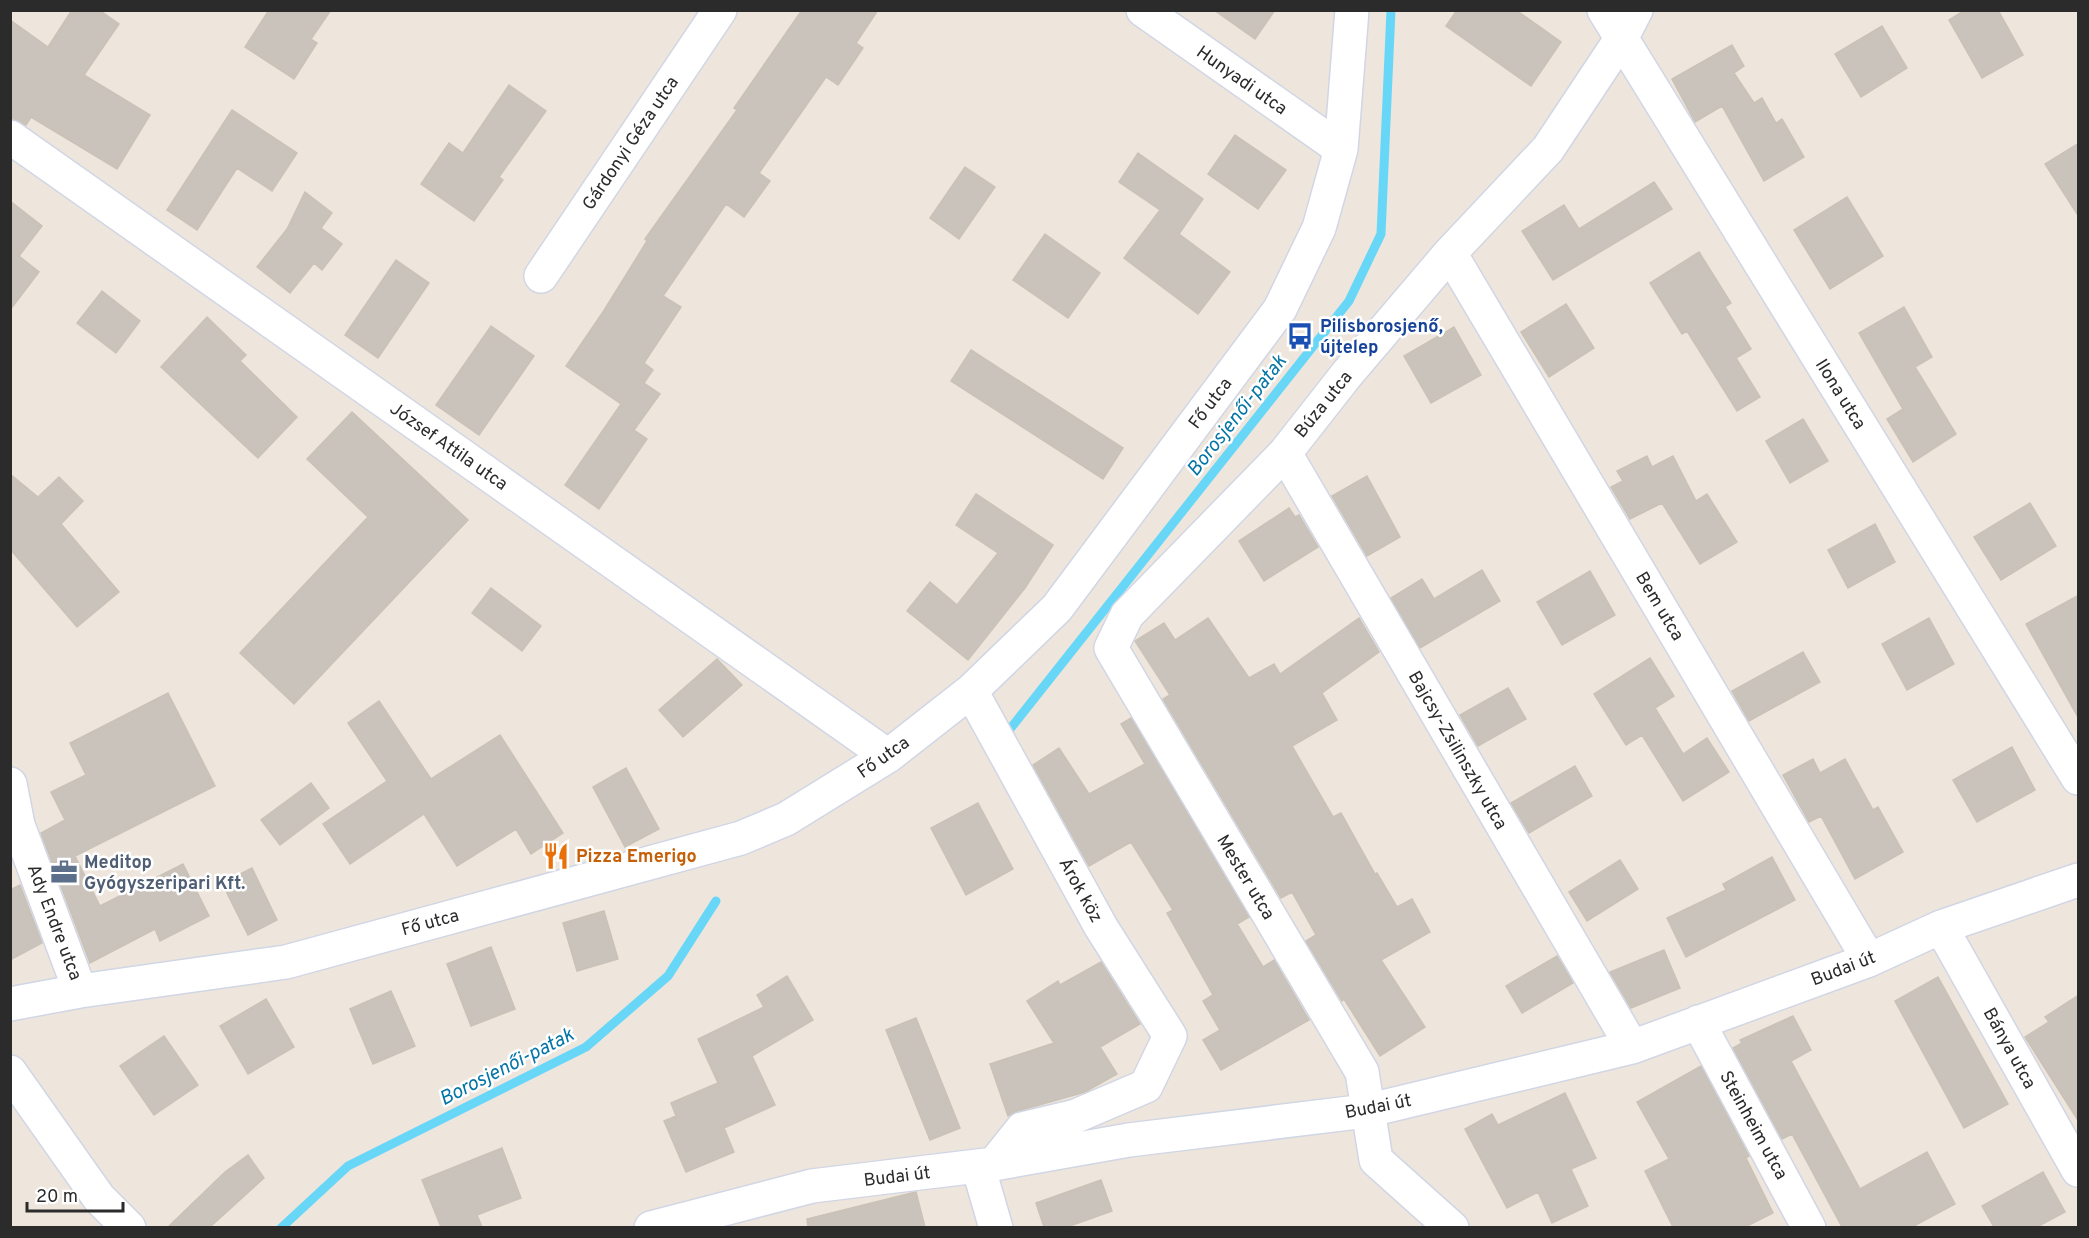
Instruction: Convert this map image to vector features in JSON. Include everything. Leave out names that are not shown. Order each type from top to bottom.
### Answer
[{"type":"street","name":"Gárdonyi Géza utca","points":[[541,276],[720,10]]},
{"type":"street","name":"Hunyadi utca","points":[[1143,10],[1341,149]]},
{"type":"street","name":"Fő utca","points":[[10,1004],[80,991],[286,962],[741,838],[786,819],[888,756],[972,691],[1057,608],[1280,309],[1319,228],[1341,149],[1353,10]]},
{"type":"street","name":"Ilona utca","points":[[1604,10],[2079,778]]},
{"type":"street","name":"Búza utca","points":[[1111,648],[1127,615],[1285,453],[1347,374],[1450,253],[1548,149],[1621,39],[1636,10]]},
{"type":"street","name":"József Attila utca","points":[[10,137],[888,756]]},
{"type":"street","name":"Bem utca","points":[[1450,253],[1869,960]]},
{"type":"street","name":"Bajcsy-Zsilinszky utca","points":[[1285,453],[1632,1047]]},
{"type":"street","name":"Mester utca","points":[[1111,648],[1362,1072],[1366,1110],[1376,1160],[1452,1227]]},
{"type":"street","name":"Árok köz","points":[[972,691],[1101,927],[1170,1036],[1146,1086],[1076,1116],[1022,1129],[986,1165]]},
{"type":"street","name":"Ady Endre utca","points":[[10,784],[18,825],[80,991]]},
{"type":"street","name":"Budai út","points":[[651,1227],[812,1186],[986,1165],[1129,1140],[1366,1110],[1632,1047],[1869,960],[1941,927],[2079,880]]},
{"type":"street","name":"Bánya utca","points":[[1941,927],[2079,1170]]},
{"type":"street","name":"Steinheim utca","points":[[1698,1022],[1809,1227]]},
{"type":"street","points":[[10,1072],[99,1198],[129,1227]]},
{"type":"street","points":[[986,1165],[996,1227]]},
{"type":"building","points":[[72,10],[99,10],[119,24],[84,75],[150,115],[117,169],[31,117],[26,125],[10,118],[10,20],[48,47]]},
{"type":"building","points":[[269,10],[331,10],[311,39],[317,43],[294,79],[245,47]]},
{"type":"building","points":[[802,10],[878,10],[856,43],[863,48],[838,85],[826,77],[759,173],[770,181],[744,217],[726,204],[663,296],[681,307],[644,363],[653,370],[644,383],[660,394],[634,430],[647,439],[599,509],[565,485],[621,404],[566,366],[603,312],[647,241],[645,239],[737,110],[734,108]]},
{"type":"building","points":[[1214,10],[1275,10],[1255,39]]},
{"type":"building","points":[[1457,10],[1516,10],[1561,42],[1531,86],[1446,26]]},
{"type":"building","points":[[1965,10],[1998,10],[2023,55],[1982,78],[1949,20]]},
{"type":"building","points":[[1882,26],[1907,68],[1861,97],[1835,54]]},
{"type":"building","points":[[1732,45],[1744,66],[1734,73],[1754,103],[1762,98],[1776,123],[1782,119],[1804,157],[1764,181],[1722,106],[1695,122],[1672,79]]},
{"type":"building","points":[[509,85],[546,111],[499,177],[503,180],[474,221],[421,184],[449,143],[463,153]]},
{"type":"building","points":[[232,110],[297,153],[272,191],[237,168],[197,230],[167,210]]},
{"type":"building","points":[[1235,135],[1286,170],[1258,209],[1208,174]]},
{"type":"building","points":[[2079,143],[2079,217],[2045,164]]},
{"type":"building","points":[[1138,153],[1203,199],[1179,234],[1230,272],[1198,314],[1124,258],[1160,210],[1119,182]]},
{"type":"building","points":[[965,167],[995,187],[959,239],[930,218]]},
{"type":"building","points":[[1654,182],[1672,209],[1553,280],[1522,231],[1564,205],[1579,229]]},
{"type":"building","points":[[305,192],[332,213],[321,228],[342,244],[322,270],[314,263],[290,293],[257,267],[287,229]]},
{"type":"building","points":[[1847,197],[1883,256],[1830,289],[1794,230]]},
{"type":"building","points":[[10,201],[42,226],[19,256],[39,272],[10,310]]},
{"type":"building","points":[[1045,234],[1100,273],[1068,318],[1013,280]]},
{"type":"building","points":[[1699,252],[1731,303],[1725,307],[1751,349],[1736,358],[1760,397],[1737,411],[1687,331],[1682,334],[1650,283]]},
{"type":"building","points":[[396,260],[429,283],[378,358],[345,335]]},
{"type":"building","points":[[102,291],[140,321],[116,353],[77,323]]},
{"type":"building","points":[[1566,304],[1594,348],[1549,377],[1521,332]]},
{"type":"building","points":[[1904,307],[1932,357],[1915,367],[1956,434],[1913,462],[1887,419],[1903,409],[1859,333]]},
{"type":"building","points":[[207,317],[246,355],[240,361],[297,417],[258,458],[161,367]]},
{"type":"building","points":[[491,326],[534,356],[479,435],[436,405]]},
{"type":"building","points":[[1454,327],[1481,375],[1431,403],[1404,356]]},
{"type":"building","points":[[971,350],[1123,448],[1103,479],[951,381]]},
{"type":"building","points":[[352,412],[468,520],[294,704],[240,653],[368,517],[307,459]]},
{"type":"building","points":[[1803,419],[1828,461],[1790,483],[1766,441]]},
{"type":"building","points":[[1647,456],[1652,467],[1673,456],[1696,501],[1707,494],[1737,542],[1700,564],[1662,503],[1630,519],[1611,487],[1623,481],[1617,471]]},
{"type":"building","points":[[10,474],[38,497],[59,477],[83,501],[61,524],[119,592],[77,627],[10,549]]},
{"type":"building","points":[[1367,476],[1400,537],[1367,556],[1332,496]]},
{"type":"building","points":[[976,494],[1053,545],[1025,588],[968,660],[907,611],[930,582],[957,605],[998,553],[956,525]]},
{"type":"building","points":[[2030,503],[2056,546],[2001,580],[1974,537]]},
{"type":"building","points":[[1289,508],[1295,517],[1299,515],[1318,547],[1264,581],[1239,541]]},
{"type":"building","points":[[1875,524],[1895,562],[1848,588],[1828,550]]},
{"type":"building","points":[[1482,570],[1500,601],[1420,648],[1391,598],[1422,579],[1434,599]]},
{"type":"building","points":[[1590,571],[1615,615],[1562,645],[1537,602]]},
{"type":"building","points":[[491,588],[541,626],[522,651],[472,613]]},
{"type":"building","points":[[2079,595],[2079,719],[2026,624]]},
{"type":"building","points":[[1208,618],[1249,678],[1274,664],[1280,674],[1359,618],[1379,652],[1322,693],[1337,720],[1292,746],[1333,817],[1341,813],[1375,874],[1377,873],[1397,907],[1412,899],[1430,932],[1381,960],[1425,1027],[1380,1056],[1344,999],[1342,1001],[1306,941],[1316,935],[1292,892],[1281,898],[1163,699],[1170,695],[1135,641],[1164,623],[1175,640]]},
{"type":"building","points":[[1929,618],[1954,664],[1907,690],[1882,644]]},
{"type":"building","points":[[1803,652],[1820,682],[1749,721],[1732,691]]},
{"type":"building","points":[[1650,658],[1674,696],[1655,708],[1683,754],[1707,738],[1729,772],[1683,801],[1642,735],[1626,745],[1594,694]]},
{"type":"building","points":[[717,659],[742,685],[683,737],[659,710]]},
{"type":"building","points":[[1508,688],[1526,719],[1478,746],[1460,715]]},
{"type":"building","points":[[168,693],[215,786],[75,856],[100,906],[183,864],[209,916],[160,941],[155,929],[90,963],[41,833],[65,820],[51,792],[86,775],[70,743]]},
{"type":"building","points":[[379,701],[431,779],[500,735],[563,833],[531,854],[516,829],[457,866],[424,814],[350,864],[323,824],[387,781],[348,723]]},
{"type":"building","points":[[1131,718],[1249,917],[1237,924],[1263,967],[1274,960],[1309,1020],[1221,1070],[1203,1040],[1220,1030],[1203,1001],[1213,995],[1167,913],[1173,910],[1131,842],[1089,866],[1033,765],[1059,748],[1089,794],[1145,764],[1121,724]]},
{"type":"building","points":[[2012,747],[2035,790],[1977,822],[1953,780]]},
{"type":"building","points":[[1813,759],[1820,773],[1845,759],[1873,810],[1878,807],[1903,852],[1855,879],[1821,816],[1809,822],[1783,775]]},
{"type":"building","points":[[1575,766],[1592,796],[1529,833],[1511,803]]},
{"type":"building","points":[[626,768],[659,829],[625,847],[593,787]]},
{"type":"building","points":[[311,783],[329,808],[280,845],[261,820]]},
{"type":"building","points":[[978,803],[1013,869],[966,895],[931,828]]},
{"type":"building","points":[[1772,857],[1795,900],[1686,957],[1667,918],[1726,890],[1723,884]]},
{"type":"building","points":[[1620,860],[1638,889],[1587,921],[1569,892]]},
{"type":"building","points":[[252,868],[277,920],[248,935],[222,883]]},
{"type":"building","points":[[20,885],[42,943],[10,960],[10,890]]},
{"type":"building","points":[[604,911],[618,959],[577,971],[563,923]]},
{"type":"building","points":[[491,947],[515,1009],[471,1026],[447,964]]},
{"type":"building","points":[[1664,950],[1680,988],[1631,1008],[1610,972]]},
{"type":"building","points":[[1557,956],[1573,983],[1522,1013],[1506,986]]},
{"type":"building","points":[[1101,962],[1140,1024],[1100,1047],[1117,1074],[1085,1092],[1008,1116],[990,1064],[1054,1043],[1027,1001],[1058,981],[1060,985]]},
{"type":"building","points":[[787,976],[813,1020],[752,1056],[775,1105],[724,1128],[734,1152],[686,1172],[664,1121],[676,1116],[671,1103],[718,1083],[698,1039],[764,1007],[757,995]]},
{"type":"building","points":[[1938,977],[2008,1104],[1964,1128],[1895,1001]]},
{"type":"building","points":[[391,991],[415,1046],[373,1064],[350,1009]]},
{"type":"building","points":[[2079,995],[2079,1122],[2025,1037],[2049,1022],[2045,1017]]},
{"type":"building","points":[[266,999],[294,1047],[248,1074],[220,1026]]},
{"type":"building","points":[[1793,1016],[1811,1050],[1791,1061],[1860,1189],[1927,1152],[1955,1204],[1912,1227],[1842,1227],[1792,1134],[1782,1139],[1733,1048],[1742,1043],[1740,1040]]},
{"type":"building","points":[[916,1018],[960,1128],[930,1140],[886,1030]]},
{"type":"building","points":[[164,1036],[198,1085],[154,1115],[120,1066]]},
{"type":"building","points":[[1701,1066],[1749,1156],[1746,1158],[1773,1213],[1745,1227],[1673,1227],[1645,1171],[1669,1159],[1637,1102]]},
{"type":"building","points":[[1565,1093],[1596,1158],[1571,1169],[1588,1206],[1552,1223],[1538,1192],[1507,1208],[1465,1129],[1492,1114],[1498,1125]]},
{"type":"building","points":[[502,1148],[521,1198],[477,1215],[482,1227],[441,1227],[422,1180]]},
{"type":"building","points":[[248,1155],[264,1178],[210,1227],[168,1227],[225,1172]]},
{"type":"building","points":[[2043,1172],[2065,1212],[2037,1227],[1994,1227],[1982,1206]]},
{"type":"building","points":[[1101,1180],[1112,1211],[1067,1227],[1044,1227],[1036,1203]]},
{"type":"building","points":[[916,1192],[925,1227],[808,1227],[807,1219]]},
{"type":"waterway","name":"Borosjenői-patak","points":[[1010,729],[1349,301],[1381,234],[1391,10]]},
{"type":"waterway","name":"Borosjenői-patak","points":[[281,1228],[348,1166],[586,1047],[668,976],[716,901]]},
{"type":"place","name":"Pilisborosjenő, újtelep","points":[[1300,336]]},
{"type":"place","name":"Pizza Emerigo","points":[[556,856]]},
{"type":"place","name":"Meditop Gyógyszeripari Kft.","points":[[64,872]]}]
